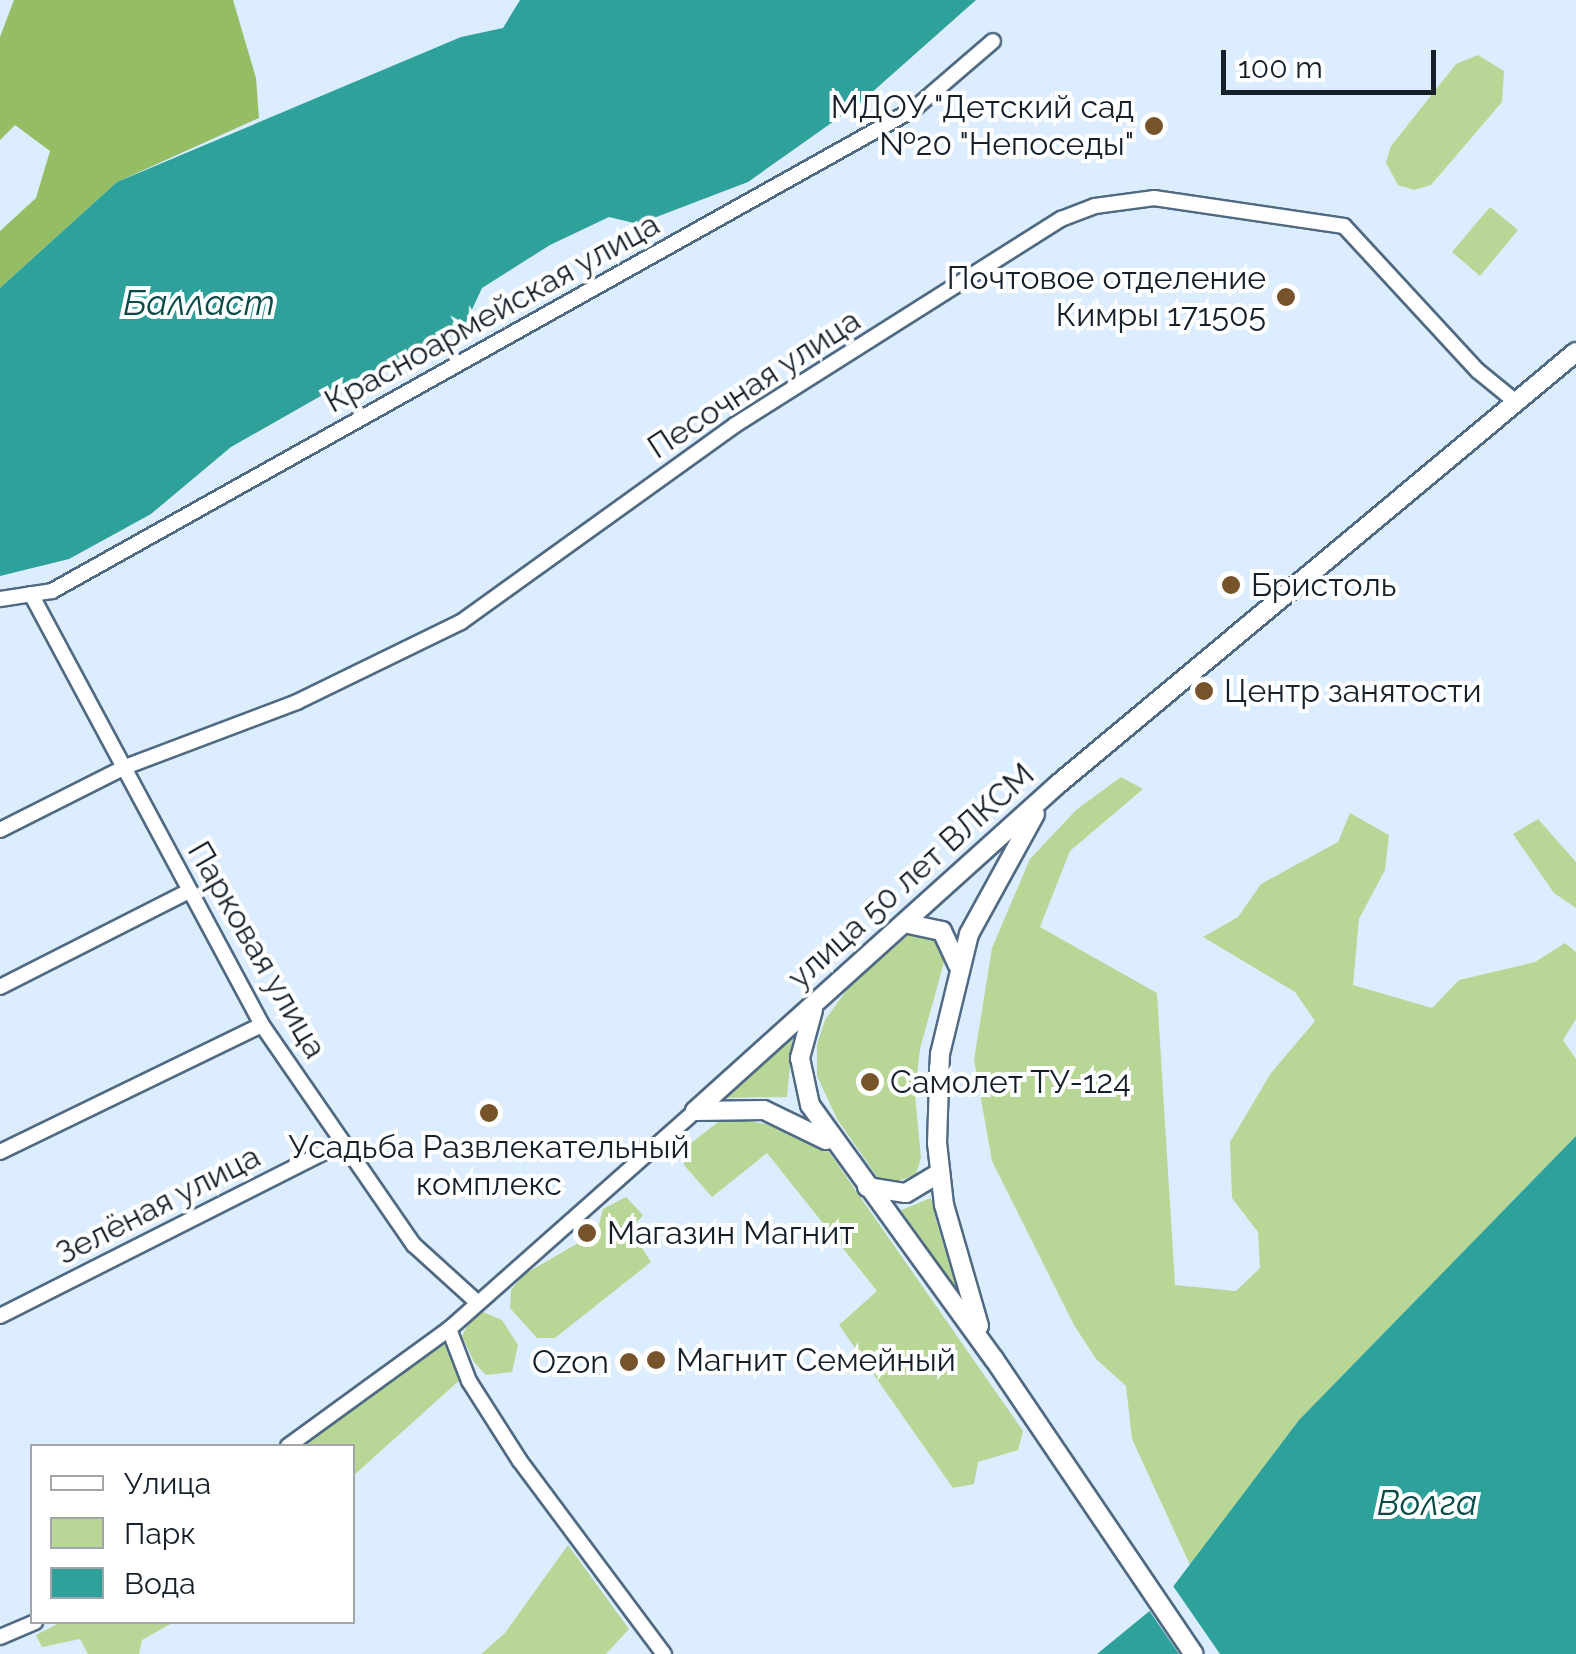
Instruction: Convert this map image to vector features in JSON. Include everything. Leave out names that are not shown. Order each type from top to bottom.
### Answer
[{"type":"main road","name":"улица 50 лет ВЛКСМ","points":[[694,1111],[1057,785],[1576,352]]},
{"type":"main road","points":[[994,1359],[958,1268],[940,1173],[940,1054],[958,966],[999,871],[1057,785]]},
{"type":"main road","points":[[904,923],[942,931],[958,966]]},
{"type":"main road","points":[[822,996],[803,1034],[801,1076],[836,1148],[994,1359],[1194,1654]]},
{"type":"main road","points":[[694,1111],[730,1106],[776,1114],[836,1148]]},
{"type":"main road","points":[[867,1187],[906,1192],[940,1173]]},
{"type":"street","name":"Красноармейская улица","points":[[0,599],[52,590],[914,108],[993,41]]},
{"type":"street","name":"Песочная улица","points":[[0,830],[125,767],[297,702],[460,622],[735,425],[1061,219],[1095,206],[1154,198],[1344,226],[1478,371],[1516,402]]},
{"type":"street","name":"Парковая улица","points":[[30,594],[262,1025],[414,1245],[478,1303]]},
{"type":"street","points":[[0,987],[189,891]]},
{"type":"street","points":[[0,1152],[262,1025]]},
{"type":"street","name":"улица 50 лет ВЛКСМ","points":[[291,1444],[448,1329],[694,1111]]},
{"type":"street","name":"Зелёная улица","points":[[0,1316],[341,1144]]},
{"type":"street","points":[[448,1329],[469,1381],[520,1461],[664,1654]]},
{"type":"street","points":[[0,1637],[30,1624]]},
{"type":"green space","points":[[1478,55],[1504,71],[1502,102],[1431,185],[1414,190],[1398,185],[1386,163],[1391,146],[1456,64]]},
{"type":"green space","points":[[1490,207],[1518,230],[1480,276],[1452,252]]},
{"type":"green space","points":[[1121,777],[1143,789],[1070,851],[1040,927],[1157,993],[1175,1285],[1236,1291],[1260,1268],[1258,1232],[1232,1198],[1230,1142],[1271,1073],[1315,1021],[1295,992],[1203,937],[1238,917],[1261,884],[1338,842],[1350,813],[1389,835],[1385,870],[1359,919],[1353,985],[1432,1008],[1459,980],[1535,962],[1565,943],[1576,952],[1576,1019],[1563,1040],[1576,1059],[1576,1136],[1299,1420],[1190,1565],[1132,1439],[1126,1386],[1096,1359],[1074,1325],[992,1161],[974,1060],[992,948],[1030,859],[1076,810]]},
{"type":"green space","points":[[1538,819],[1576,862],[1576,908],[1554,893],[1513,834]]},
{"type":"green space","points":[[913,931],[941,940],[946,955],[920,1049],[915,1094],[921,1158],[916,1174],[892,1184],[878,1178],[837,1119],[817,1076],[817,1044],[825,1020],[848,988]]},
{"type":"green space","points":[[793,1034],[787,1097],[721,1098]]},
{"type":"green space","points":[[740,1119],[780,1127],[829,1152],[1023,1431],[1018,1450],[978,1462],[974,1484],[953,1488],[839,1325],[877,1291],[767,1153],[712,1197],[684,1165],[686,1147],[718,1122]]},
{"type":"green space","points":[[626,1197],[643,1215],[631,1230],[651,1262],[555,1338],[537,1338],[510,1308],[511,1290],[523,1275],[597,1232],[603,1209]]},
{"type":"green space","points":[[931,1198],[937,1223],[958,1293],[901,1210]]},
{"type":"green space","points":[[476,1309],[502,1320],[518,1345],[512,1372],[486,1375],[474,1362],[462,1336]]},
{"type":"green space","points":[[446,1339],[462,1378],[355,1474],[355,1444],[307,1444]]},
{"type":"green space","points":[[568,1545],[629,1629],[606,1654],[481,1654],[505,1633]]},
{"type":"green space","points":[[57,1624],[170,1624],[142,1640],[139,1654],[88,1654],[80,1639],[42,1647],[36,1635]]},
{"type":"shaded area","points":[[14,0],[233,0],[256,78],[259,118],[117,182],[0,288],[0,231],[36,198],[50,151],[15,125],[0,140],[0,37]]},
{"type":"water","name":"Балласт","points":[[520,0],[976,0],[861,102],[748,182],[638,224],[609,217],[550,245],[482,288],[462,331],[333,389],[231,447],[151,514],[69,559],[0,576],[0,288],[117,182],[461,37],[503,28]]},
{"type":"water","name":"Волга","points":[[1576,1136],[1576,1654],[1097,1654],[1163,1600],[1299,1420]]},
{"type":"pier","points":[[1171,1583],[1220,1654],[1179,1654],[1146,1606]]},
{"type":"place","name":"МДОУ \"Детский сад №20 \"Непоседы\"","points":[[1154,126]]},
{"type":"place","name":"Почтовое отделение Кимры 171505","points":[[1286,297]]},
{"type":"place","name":"Бристоль","points":[[1231,585]]},
{"type":"place","name":"Центр занятости","points":[[1204,691]]},
{"type":"place","name":"Самолет ТУ-124","points":[[870,1082]]},
{"type":"place","name":"Усадьба Развлекательный комплекс","points":[[489,1113]]},
{"type":"place","name":"Магазин Магнит","points":[[587,1233]]},
{"type":"place","name":"Магнит Семейный","points":[[656,1360]]},
{"type":"place","name":"Ozon","points":[[629,1362]]}]
